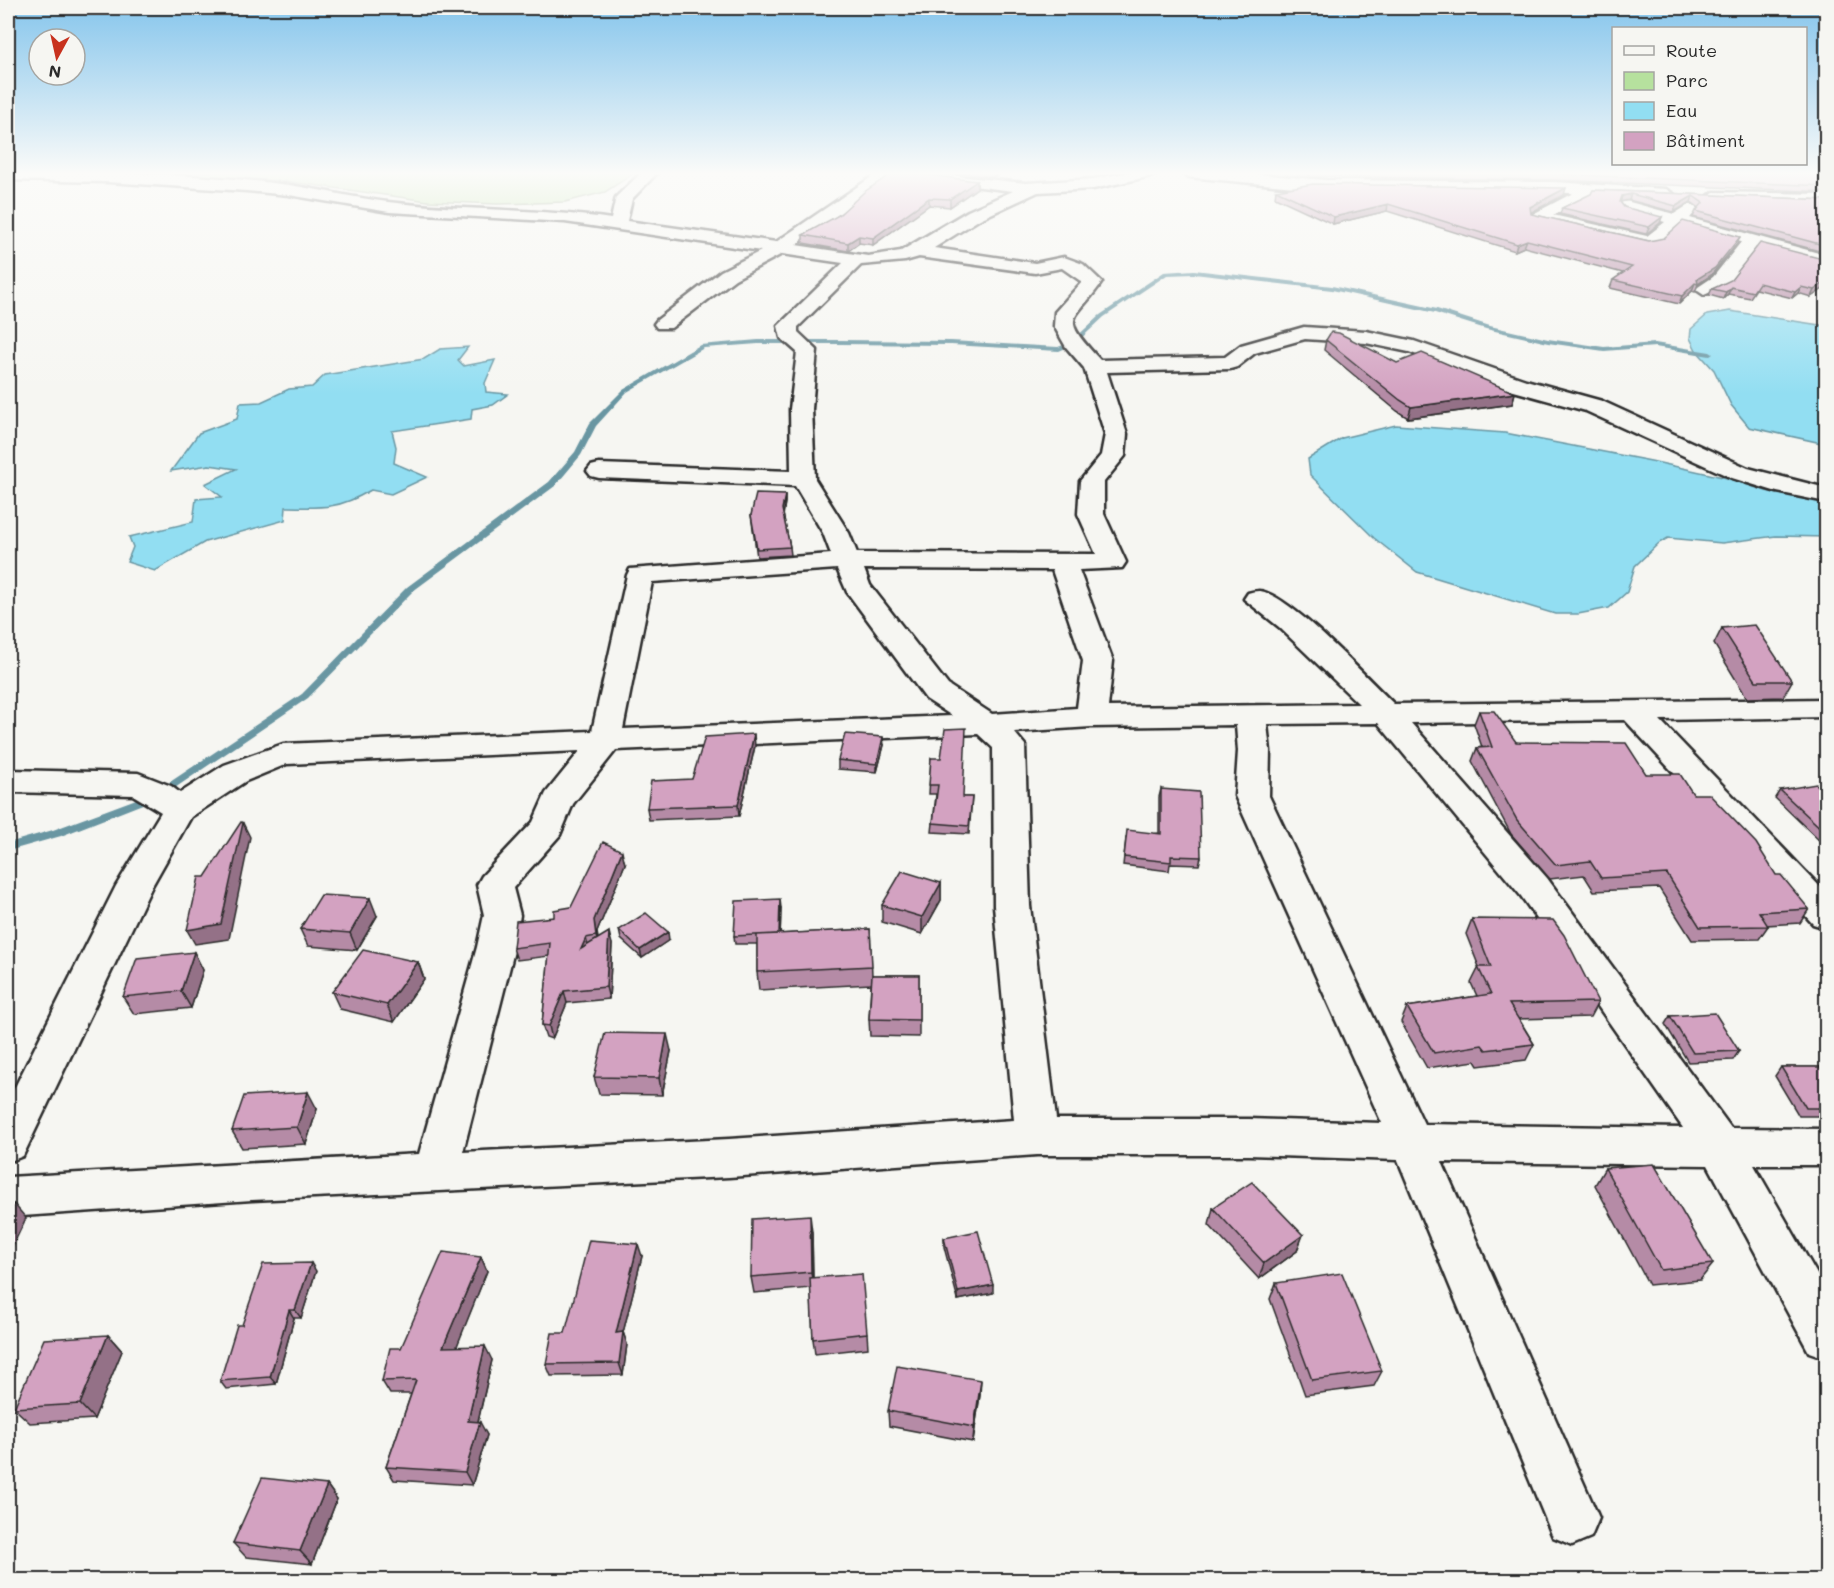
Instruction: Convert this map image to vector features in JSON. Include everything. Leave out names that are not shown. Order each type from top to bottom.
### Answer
[{"type":"street","points":[[767,246],[855,261],[888,259],[917,251],[925,246]]},
{"type":"street","points":[[664,324],[728,274],[783,246]]},
{"type":"street","points":[[1704,289],[1720,281],[1747,246]]},
{"type":"street","points":[[1777,246],[1827,261]]},
{"type":"street","points":[[435,1174],[496,947],[502,915],[495,885],[548,827],[558,801],[605,742],[640,575],[845,561],[1113,562],[1091,514],[1092,481],[1113,456],[1116,434],[1094,366],[1073,343],[1064,326],[1065,312],[1093,282],[1077,267],[1064,262],[1035,268],[917,251]]},
{"type":"street","points":[[855,261],[788,326],[788,334],[807,350],[801,409],[802,479],[836,533],[856,586],[937,692],[986,724],[1009,745],[1012,906],[1037,1137]]},
{"type":"street","points":[[1094,366],[1230,363],[1248,349],[1305,333],[1366,337],[1414,347],[1518,385],[1594,406],[1740,473],[1786,488],[1827,495]]},
{"type":"street","points":[[599,471],[802,479]]},
{"type":"street","points":[[1063,562],[1098,661],[1091,717]]},
{"type":"street","points":[[1258,599],[1289,621],[1386,713],[1534,887],[1721,1148],[1827,1335]]},
{"type":"street","points":[[8,1143],[134,886],[179,810],[235,774],[283,754],[605,742],[1091,717],[1827,708]]},
{"type":"street","points":[[1633,710],[1827,915]]},
{"type":"street","points":[[1250,715],[1254,751],[1252,796],[1412,1143],[1572,1518]]},
{"type":"street","points":[[8,781],[138,784],[159,794],[179,810]]},
{"type":"street","points":[[8,1197],[252,1181],[435,1174],[786,1155],[1037,1137],[1249,1137],[1412,1143],[1827,1148]]},
{"type":"water","points":[[1730,311],[1826,326],[1826,444],[1749,427],[1731,405],[1714,370],[1696,350],[1690,338],[1691,329],[1707,315]]},
{"type":"water","points":[[468,347],[458,360],[464,366],[495,360],[485,383],[486,392],[508,394],[493,405],[472,409],[471,419],[392,431],[396,447],[394,463],[427,477],[391,494],[371,490],[349,501],[330,506],[286,507],[285,520],[205,542],[155,571],[127,562],[133,547],[129,537],[193,522],[196,499],[222,497],[205,484],[236,469],[209,465],[171,471],[199,433],[237,419],[240,403],[261,402],[289,389],[312,387],[325,375],[424,359],[440,349]]},
{"type":"water","points":[[1396,425],[1505,433],[1651,461],[1727,478],[1766,491],[1826,503],[1826,537],[1776,536],[1722,543],[1668,538],[1659,543],[1635,566],[1627,592],[1609,608],[1578,614],[1555,614],[1417,572],[1374,538],[1310,475],[1308,459],[1342,438]]},
{"type":"building","points":[[1551,246],[1733,246],[1715,268],[1697,279],[1698,284],[1695,283],[1682,296],[1613,280],[1632,267]]},
{"type":"building","points":[[1758,246],[1772,246],[1827,260],[1827,281],[1814,290],[1801,287],[1795,292],[1759,283],[1753,292],[1731,287],[1726,292],[1712,289],[1731,280]]},
{"type":"building","points":[[1331,332],[1339,333],[1397,363],[1422,353],[1515,393],[1411,407],[1326,340]]},
{"type":"building","points":[[756,494],[785,495],[782,509],[790,547],[757,549],[751,515]]},
{"type":"building","points":[[1755,625],[1792,681],[1756,681],[1722,628]]},
{"type":"building","points":[[1479,711],[1494,711],[1516,742],[1626,743],[1646,774],[1680,774],[1693,794],[1709,794],[1756,843],[1776,875],[1781,875],[1809,909],[1759,912],[1768,926],[1700,927],[1667,874],[1601,878],[1590,861],[1556,865],[1517,820],[1477,748],[1492,747]]},
{"type":"building","points":[[966,728],[963,797],[972,797],[969,826],[933,823],[938,785],[929,785],[931,758],[941,758],[945,729]]},
{"type":"building","points":[[754,734],[738,805],[647,808],[651,781],[692,779],[705,737]]},
{"type":"building","points":[[845,734],[883,737],[877,764],[838,760]]},
{"type":"building","points":[[1816,784],[1827,794],[1827,834],[1780,790]]},
{"type":"building","points":[[1161,789],[1199,792],[1201,857],[1171,856],[1171,862],[1124,857],[1127,830],[1161,834]]},
{"type":"building","points":[[241,822],[243,823],[221,924],[187,930],[199,877],[205,877]]},
{"type":"building","points":[[603,842],[622,851],[594,920],[596,936],[586,938],[581,949],[609,932],[606,987],[564,991],[549,1026],[542,1025],[550,943],[513,948],[516,921],[554,917],[554,910],[571,907]]},
{"type":"building","points":[[902,871],[941,883],[922,917],[882,905]]},
{"type":"building","points":[[321,895],[370,898],[350,933],[300,929]]},
{"type":"building","points":[[780,899],[779,934],[734,936],[736,901]]},
{"type":"building","points":[[646,913],[668,932],[640,950],[619,930]]},
{"type":"building","points":[[1472,919],[1553,920],[1564,935],[1598,1002],[1509,1004],[1534,1044],[1486,1050],[1482,1045],[1434,1053],[1407,1007],[1491,994],[1478,967],[1491,967]]},
{"type":"building","points":[[870,929],[872,966],[757,972],[757,935]]},
{"type":"building","points":[[363,950],[418,962],[387,1005],[332,992]]},
{"type":"building","points":[[194,952],[181,991],[123,997],[137,958]]},
{"type":"building","points":[[872,975],[919,975],[919,1020],[869,1019]]},
{"type":"building","points":[[1715,1013],[1739,1051],[1693,1053],[1670,1016]]},
{"type":"building","points":[[605,1033],[667,1034],[659,1078],[594,1077]]},
{"type":"building","points":[[1781,1067],[1827,1067],[1827,1108],[1806,1108]]},
{"type":"building","points":[[308,1092],[297,1127],[232,1131],[244,1096]]},
{"type":"building","points":[[1654,1164],[1713,1264],[1661,1270],[1605,1168]]},
{"type":"building","points":[[1252,1182],[1303,1235],[1264,1263],[1213,1208]]},
{"type":"building","points":[[8,1204],[14,1204],[8,1218]]},
{"type":"building","points":[[810,1215],[811,1272],[751,1277],[752,1219]]},
{"type":"building","points":[[978,1231],[993,1285],[958,1292],[944,1238]]},
{"type":"building","points":[[589,1240],[638,1244],[616,1333],[623,1332],[619,1363],[546,1364],[552,1333],[565,1333]]},
{"type":"building","points":[[443,1252],[481,1257],[443,1347],[485,1346],[468,1421],[480,1422],[465,1472],[386,1467],[416,1380],[382,1381],[390,1348],[401,1348]]},
{"type":"building","points":[[311,1263],[295,1310],[289,1310],[270,1377],[220,1381],[237,1325],[242,1325],[263,1264]]},
{"type":"building","points":[[1342,1273],[1382,1371],[1312,1380],[1276,1283]]},
{"type":"building","points":[[862,1274],[867,1333],[813,1339],[810,1278]]},
{"type":"building","points":[[108,1335],[80,1404],[14,1408],[44,1339]]},
{"type":"building","points":[[897,1366],[981,1380],[974,1427],[888,1411]]},
{"type":"building","points":[[262,1478],[327,1485],[300,1551],[233,1543]]},
{"type":"waterway","points":[[8,847],[57,833],[159,794],[305,696],[410,589],[552,484],[578,453],[593,425],[625,391],[702,346],[758,342],[840,342],[951,343],[1059,349],[1073,343],[1102,316],[1166,273],[1194,272],[1332,288],[1437,311],[1488,328],[1548,341],[1604,349],[1655,345],[1710,354]]}]
